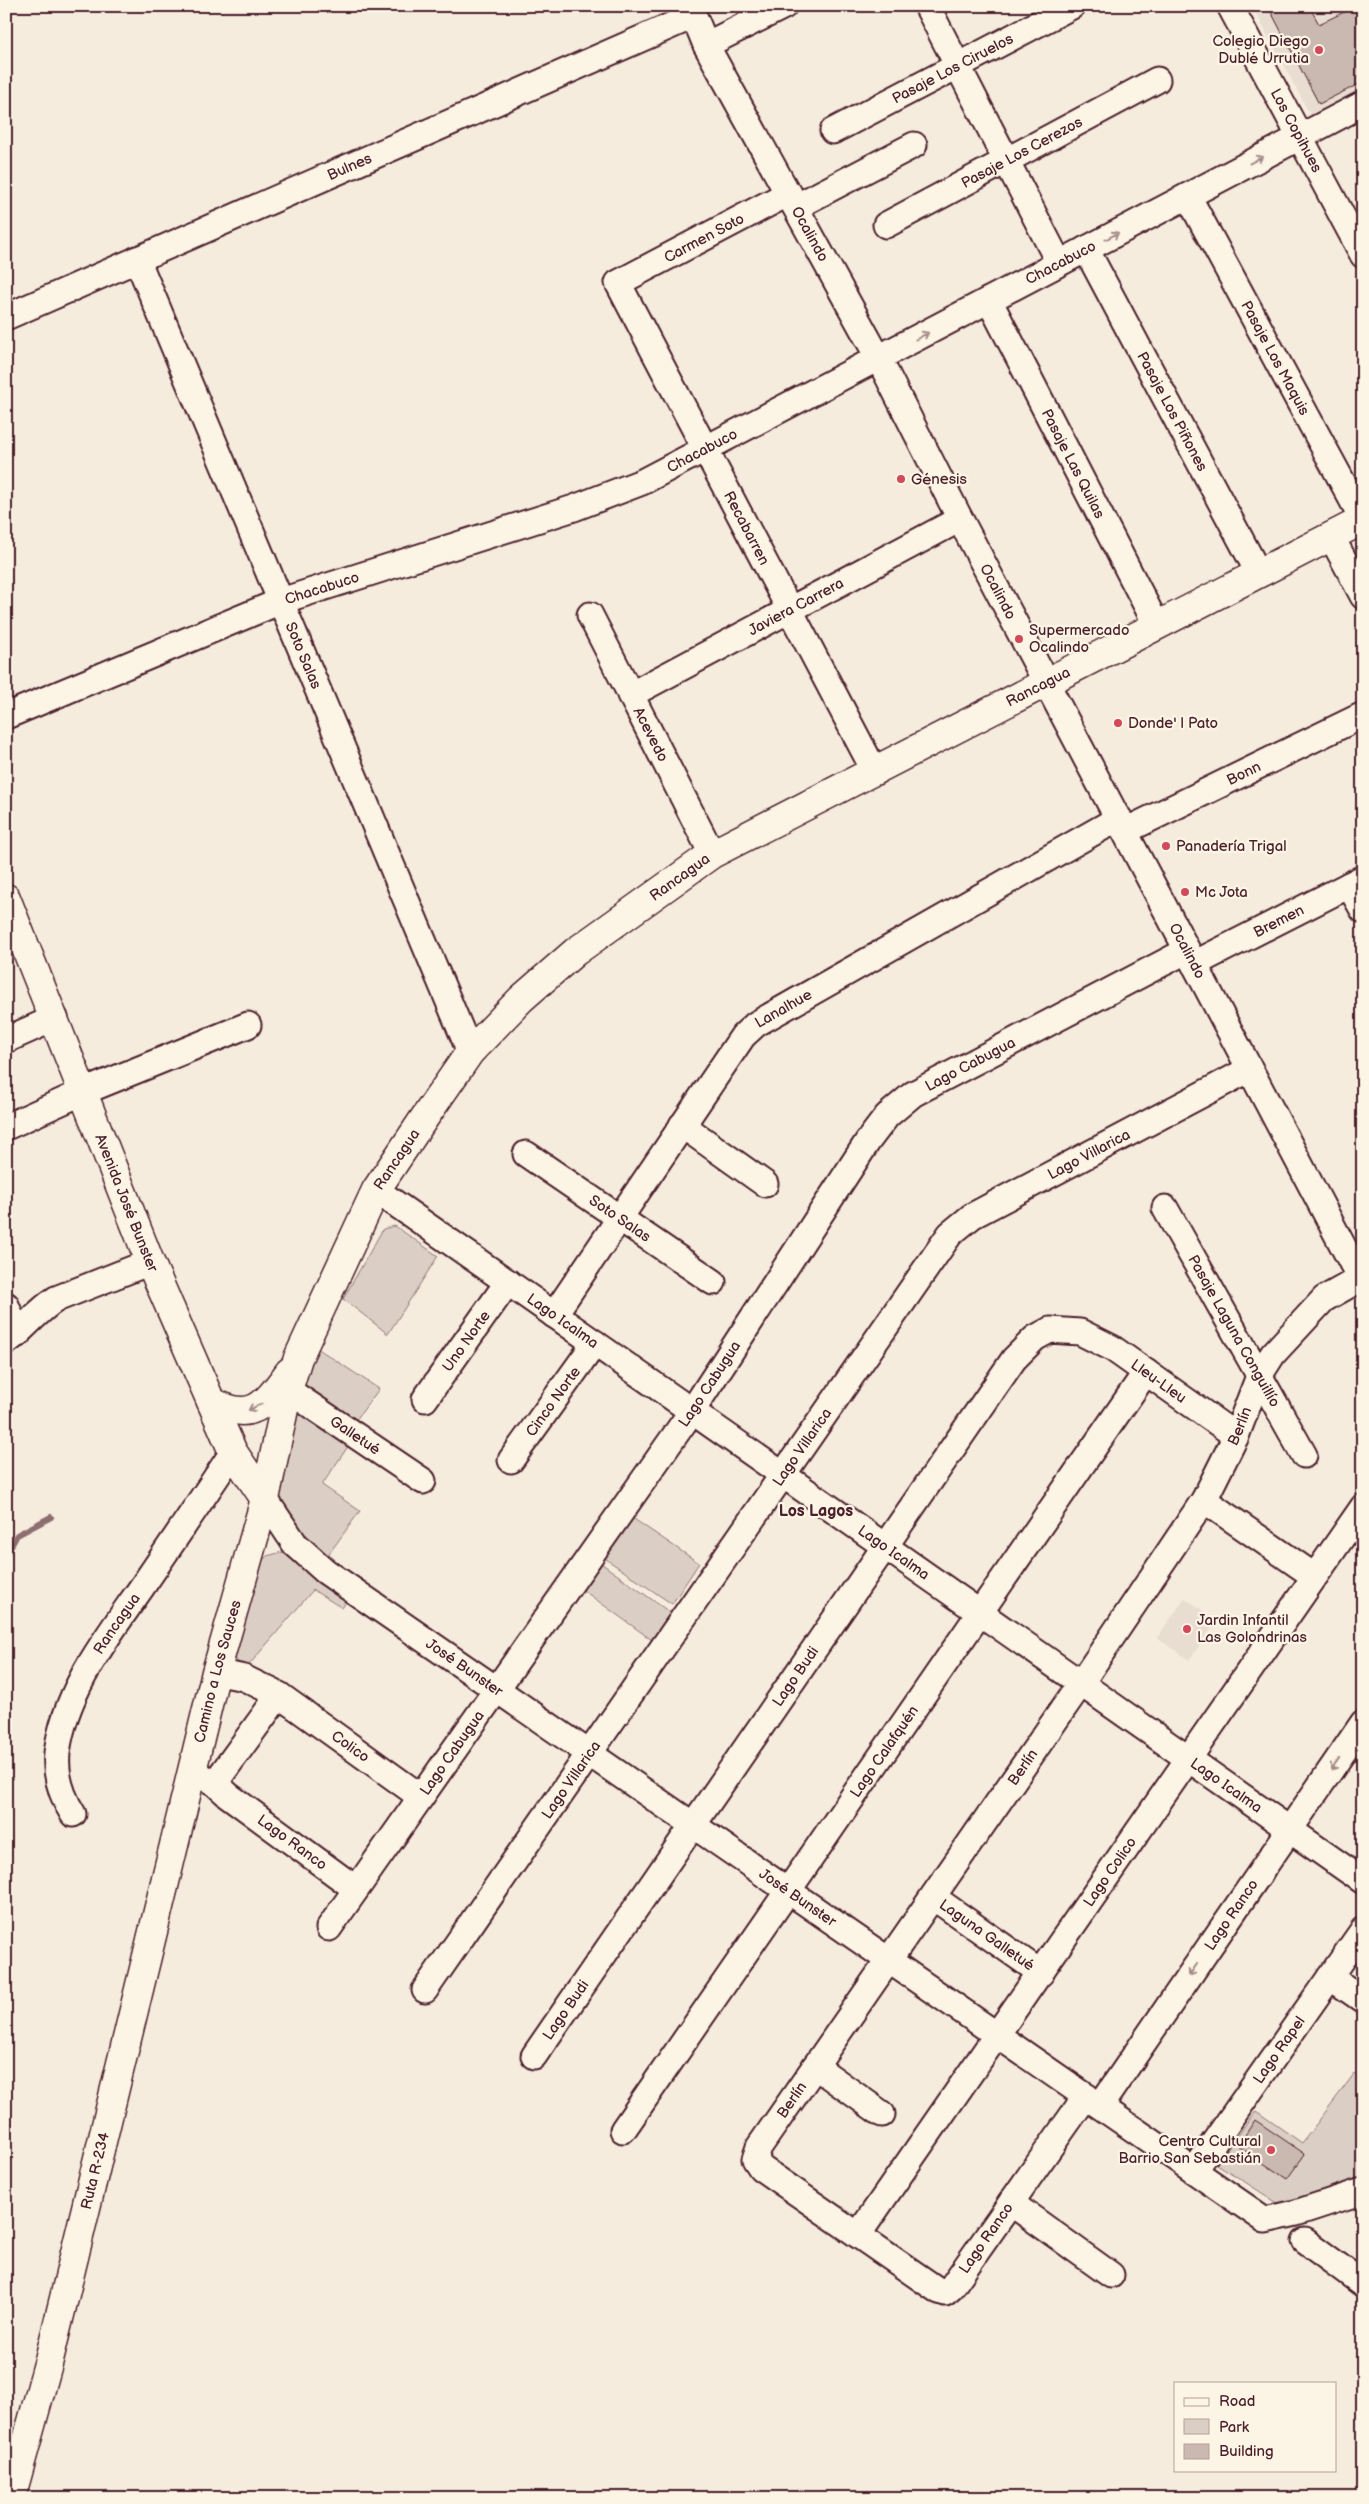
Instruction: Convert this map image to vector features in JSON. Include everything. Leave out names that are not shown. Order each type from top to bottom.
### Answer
[{"type":"main road","name":"Rancagua","points":[[265,1499],[288,1390],[298,1358],[376,1190],[470,1052],[522,999],[575,952],[712,854],[1363,520]]},
{"type":"main road","name":"Avenida José Bunster","points":[[6,898],[56,1018],[150,1262],[234,1452],[265,1499]]},
{"type":"main road","points":[[211,1401],[228,1411],[250,1411],[262,1404],[274,1393],[298,1358]]},
{"type":"main road","name":"Camino a Los Sauces","points":[[176,1843],[212,1783],[216,1672],[265,1499]]},
{"type":"main road","name":"Ruta R-234","points":[[11,2498],[49,2360],[176,1843]]},
{"type":"street","points":[[706,45],[784,6]]},
{"type":"street","points":[[927,6],[1060,264]]},
{"type":"street","name":"Pasaje Los Ciruelos","points":[[833,131],[1072,6]]},
{"type":"street","name":"Los Copihues","points":[[1230,6],[1363,254]]},
{"type":"street","name":"Ocalindo","points":[[691,11],[706,45],[879,359],[960,519],[1362,1280]]},
{"type":"street","name":"Bulnes","points":[[6,317],[691,11]]},
{"type":"street","name":"Pasaje Los Cerezos","points":[[886,225],[1157,80]]},
{"type":"street","name":"Chacabuco","points":[[6,716],[281,600],[574,508],[642,482],[705,447],[879,359],[1363,104]]},
{"type":"street","name":"Carmen Soto","points":[[618,283],[914,145]]},
{"type":"street","name":"Pasaje Los Maquis","points":[[1188,196],[1363,520]]},
{"type":"street","name":"Pasaje Los Piñones","points":[[1086,249],[1259,574]]},
{"type":"street","name":"Soto Salas","points":[[137,259],[470,1052]]},
{"type":"street","name":"Recabarren","points":[[618,283],[875,772]]},
{"type":"street","name":"Pasaje Las Quilas","points":[[989,300],[1157,626]]},
{"type":"street","name":"Javiera Carrera","points":[[630,695],[960,519]]},
{"type":"street","points":[[1331,536],[1363,596]]},
{"type":"street","name":"Acevedo","points":[[590,615],[712,854]]},
{"type":"street","name":"Bonn","points":[[1122,824],[1363,715]]},
{"type":"street","name":"Lanalhue","points":[[554,1315],[743,1036],[756,1024],[1122,824]]},
{"type":"street","points":[[1356,881],[1363,910]]},
{"type":"street","name":"Bremen","points":[[1190,957],[1356,881]]},
{"type":"street","name":"Lago Cabugua","points":[[329,1928],[692,1412],[868,1141],[887,1116],[913,1094],[1190,957]]},
{"type":"street","points":[[6,1040],[56,1018]]},
{"type":"street","points":[[6,1127],[83,1092],[248,1025]]},
{"type":"street","name":"Lago Villarica","points":[[425,1990],[950,1234],[962,1223],[1250,1069]]},
{"type":"street","points":[[682,1125],[765,1184]]},
{"type":"street","name":"Soto Salas","points":[[526,1154],[713,1282]]},
{"type":"street","name":"Lago Icalma","points":[[376,1190],[1363,1881]]},
{"type":"street","name":"Pasaje Laguna Conguillío","points":[[1165,1208],[1304,1455]]},
{"type":"street","points":[[12,1338],[29,1320],[56,1299],[150,1262]]},
{"type":"street","name":"Berlín","points":[[858,2235],[760,2168],[754,2159],[759,2147],[1081,1684],[1204,1500],[1236,1436],[1259,1376],[1274,1354],[1311,1310],[1335,1291],[1362,1280]]},
{"type":"street","name":"Uno Norte","points":[[424,1399],[508,1282]]},
{"type":"street","points":[[6,1305],[12,1338]]},
{"type":"street","name":"Lago Budi","points":[[534,2056],[1014,1359],[1035,1338],[1050,1330],[1080,1332]]},
{"type":"street","name":"Lleu-Lleu","points":[[1080,1332],[1112,1348],[1236,1436]]},
{"type":"street","name":"Cinco Norte","points":[[511,1460],[595,1343]]},
{"type":"street","name":"Lago Calafquén","points":[[623,2130],[1146,1372]]},
{"type":"street","name":"Galletué","points":[[288,1390],[422,1481]]},
{"type":"street","name":"Rancagua","points":[[73,1814],[65,1801],[57,1770],[60,1738],[74,1698],[94,1658],[234,1452]]},
{"type":"street","name":"José Bunster","points":[[265,1499],[295,1544],[310,1558],[1265,2220],[1296,2213],[1363,2191]]},
{"type":"street","points":[[1204,1500],[1314,1576]]},
{"type":"street","name":"Lago Colico","points":[[858,2235],[1363,1507]]},
{"type":"street","name":"Colico","points":[[216,1672],[244,1678],[279,1696],[421,1797]]},
{"type":"street","points":[[212,1783],[279,1696]]},
{"type":"street","name":"Lago Ranco","points":[[858,2235],[945,2293],[951,2288],[1011,2203],[1093,2101],[1290,1830],[1363,1723]]},
{"type":"street","name":"Lago Ranco","points":[[212,1783],[356,1889]]},
{"type":"street","name":"Laguna Galletué","points":[[933,1897],[1040,1973]]},
{"type":"street","name":"Lago Rapel","points":[[1194,2171],[1363,1930]]},
{"type":"street","points":[[1330,1977],[1363,2000]]},
{"type":"street","points":[[815,2066],[882,2114]]},
{"type":"street","points":[[1011,2203],[1111,2275]]},
{"type":"street","points":[[1305,2241],[1363,2284]]},
{"type":"shaded area","name":"Colegio Diego Dublé Urrutia","points":[[1252,6],[1363,6],[1363,94],[1313,120]]},
{"type":"shaded area","name":"Jardin Infantil Las Golondrinas","points":[[1185,1598],[1217,1621],[1189,1660],[1157,1638]]},
{"type":"green space","points":[[395,1226],[438,1256],[388,1334],[343,1299],[383,1229]]},
{"type":"green space","points":[[317,1348],[379,1389],[353,1424],[303,1390]]},
{"type":"green space","points":[[295,1402],[351,1442],[322,1485],[360,1511],[328,1555],[287,1517],[275,1485]]},
{"type":"green space","points":[[628,1515],[699,1563],[672,1604],[600,1555]]},
{"type":"green space","points":[[282,1552],[346,1602],[342,1608],[313,1590],[243,1672],[232,1652],[251,1572],[267,1556]]},
{"type":"green space","points":[[598,1561],[675,1616],[656,1643],[580,1588]]},
{"type":"green space","points":[[1354,2074],[1363,2080],[1363,2176],[1279,2204],[1217,2164],[1256,2111],[1302,2143]]},
{"type":"building","name":"Colegio Diego Dublé Urrutia","points":[[1268,6],[1309,6],[1319,24],[1357,6],[1363,6],[1363,82],[1319,104]]},
{"type":"building","name":"Centro Cultural Barrio San Sebastián","points":[[1255,2120],[1305,2154],[1287,2179],[1238,2146]]},
{"type":"waterway","points":[[6,1555],[17,1535],[51,1517]]},
{"type":"place","name":"Colegio Diego Dublé Urrutia","points":[[1319,50]]},
{"type":"place","name":"Génesis","points":[[901,479]]},
{"type":"place","name":"Supermercado Ocalindo","points":[[1019,639]]},
{"type":"place","name":"Donde' l Pato","points":[[1118,723]]},
{"type":"place","name":"Panadería Trigal","points":[[1166,846]]},
{"type":"place","name":"Mc Jota","points":[[1185,892]]},
{"type":"place","name":"Jardin Infantil Las Golondrinas","points":[[1187,1629]]},
{"type":"place","name":"Centro Cultural Barrio San Sebastián","points":[[1271,2150]]},
{"type":"district","name":"Los Lagos","points":[[816,1510]]}]
